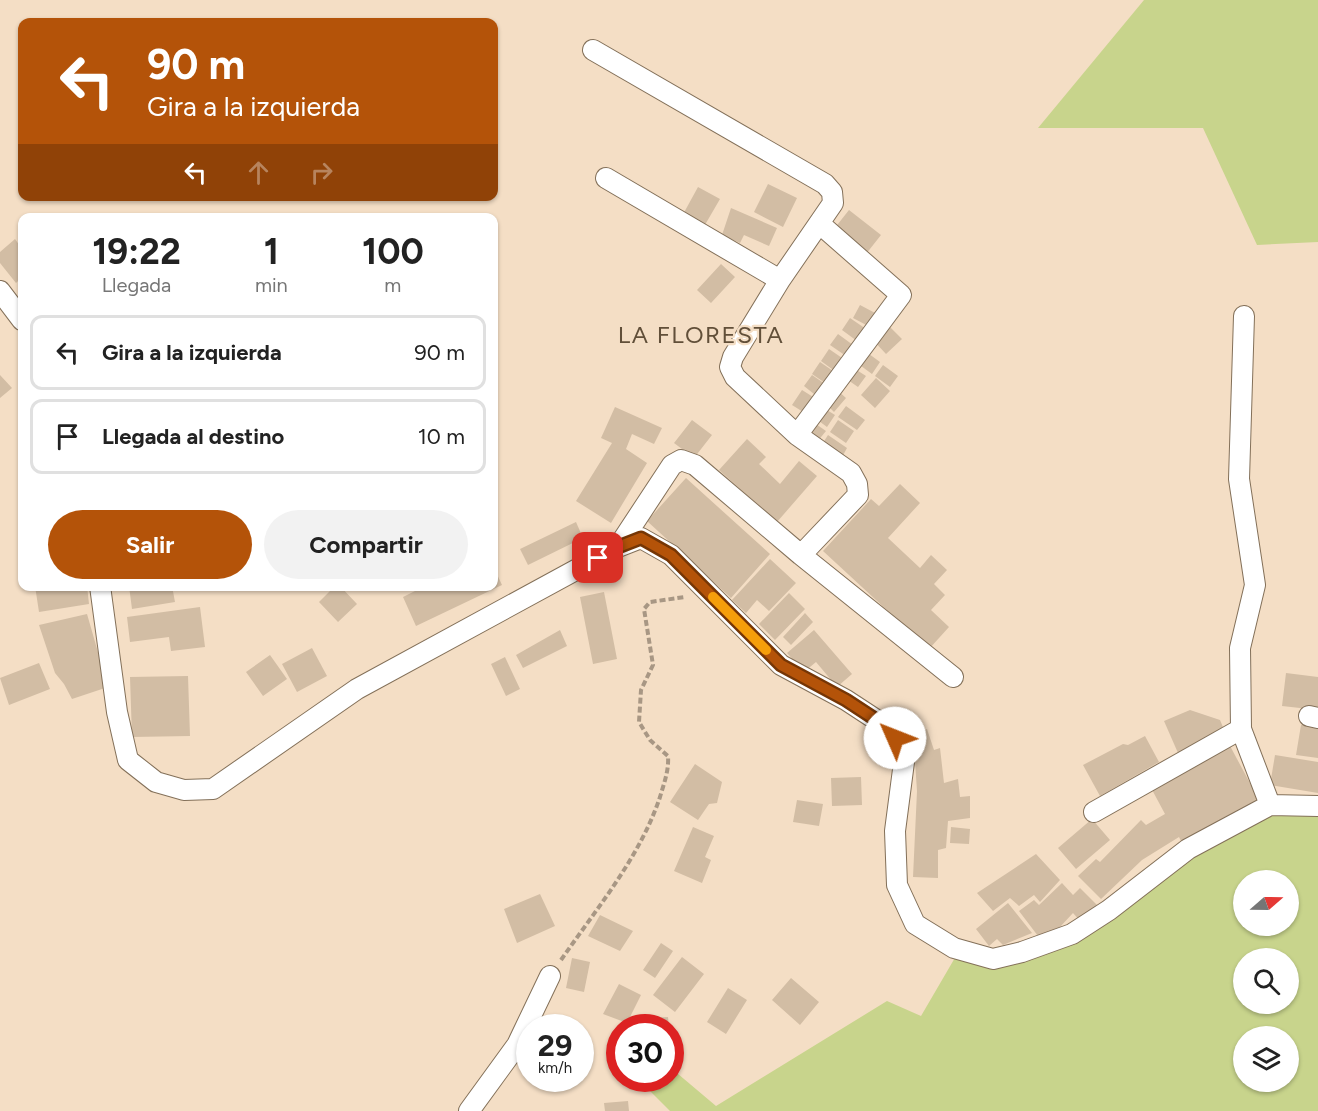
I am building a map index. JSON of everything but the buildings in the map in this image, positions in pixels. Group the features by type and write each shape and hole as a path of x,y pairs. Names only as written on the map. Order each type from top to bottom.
{"street":[{"path":"593,50 825,184 832,192 833,203 780,280 733,357 730,367 735,377 796,435 850,473 856,484 858,495 801,555"},
{"path":"606,178 780,280"},
{"path":"796,435 901,295 819,224"},
{"path":"0,291 18,315"},
{"path":"1244,316 1239,479 1255,585 1240,648 1241,729 1270,805"},
{"path":"618,547 672,465 681,460 695,465 801,555 953,677"},
{"path":"101,591 117,712 128,760 156,782 184,790 213,789 357,689 618,547 641,538 671,555 781,665 846,700 875,719 895,738 904,762 896,831 897,885 915,924 954,948 993,959 1022,952 1072,934 1109,910 1188,849 1270,805 1318,806"},
{"path":"1094,812 1241,729"},
{"path":"469,1111 517,1045 550,976"}],"path":[{"path":"550,976 639,847 651,822 668,770 668,756 650,740 639,722 641,690 653,665 644,609 650,602 689,596 705,589"}],"green space":[{"path":"1144,0 1318,0 1318,242 1257,245 1203,128 1038,128"},
{"path":"1273,813 1318,816 1318,1111 670,1111 651,1092 684,1092 684,1079 716,1106 887,1001 921,1016 956,956 1023,960 1193,856"}],"slow traffic":[{"path":"713,597 766,650"}],"district":[{"name":"LA FLORESTA","path":"701,334"}],"route":[{"path":"598,558 641,538 671,555 781,665 846,700 875,719 895,738"}]}
